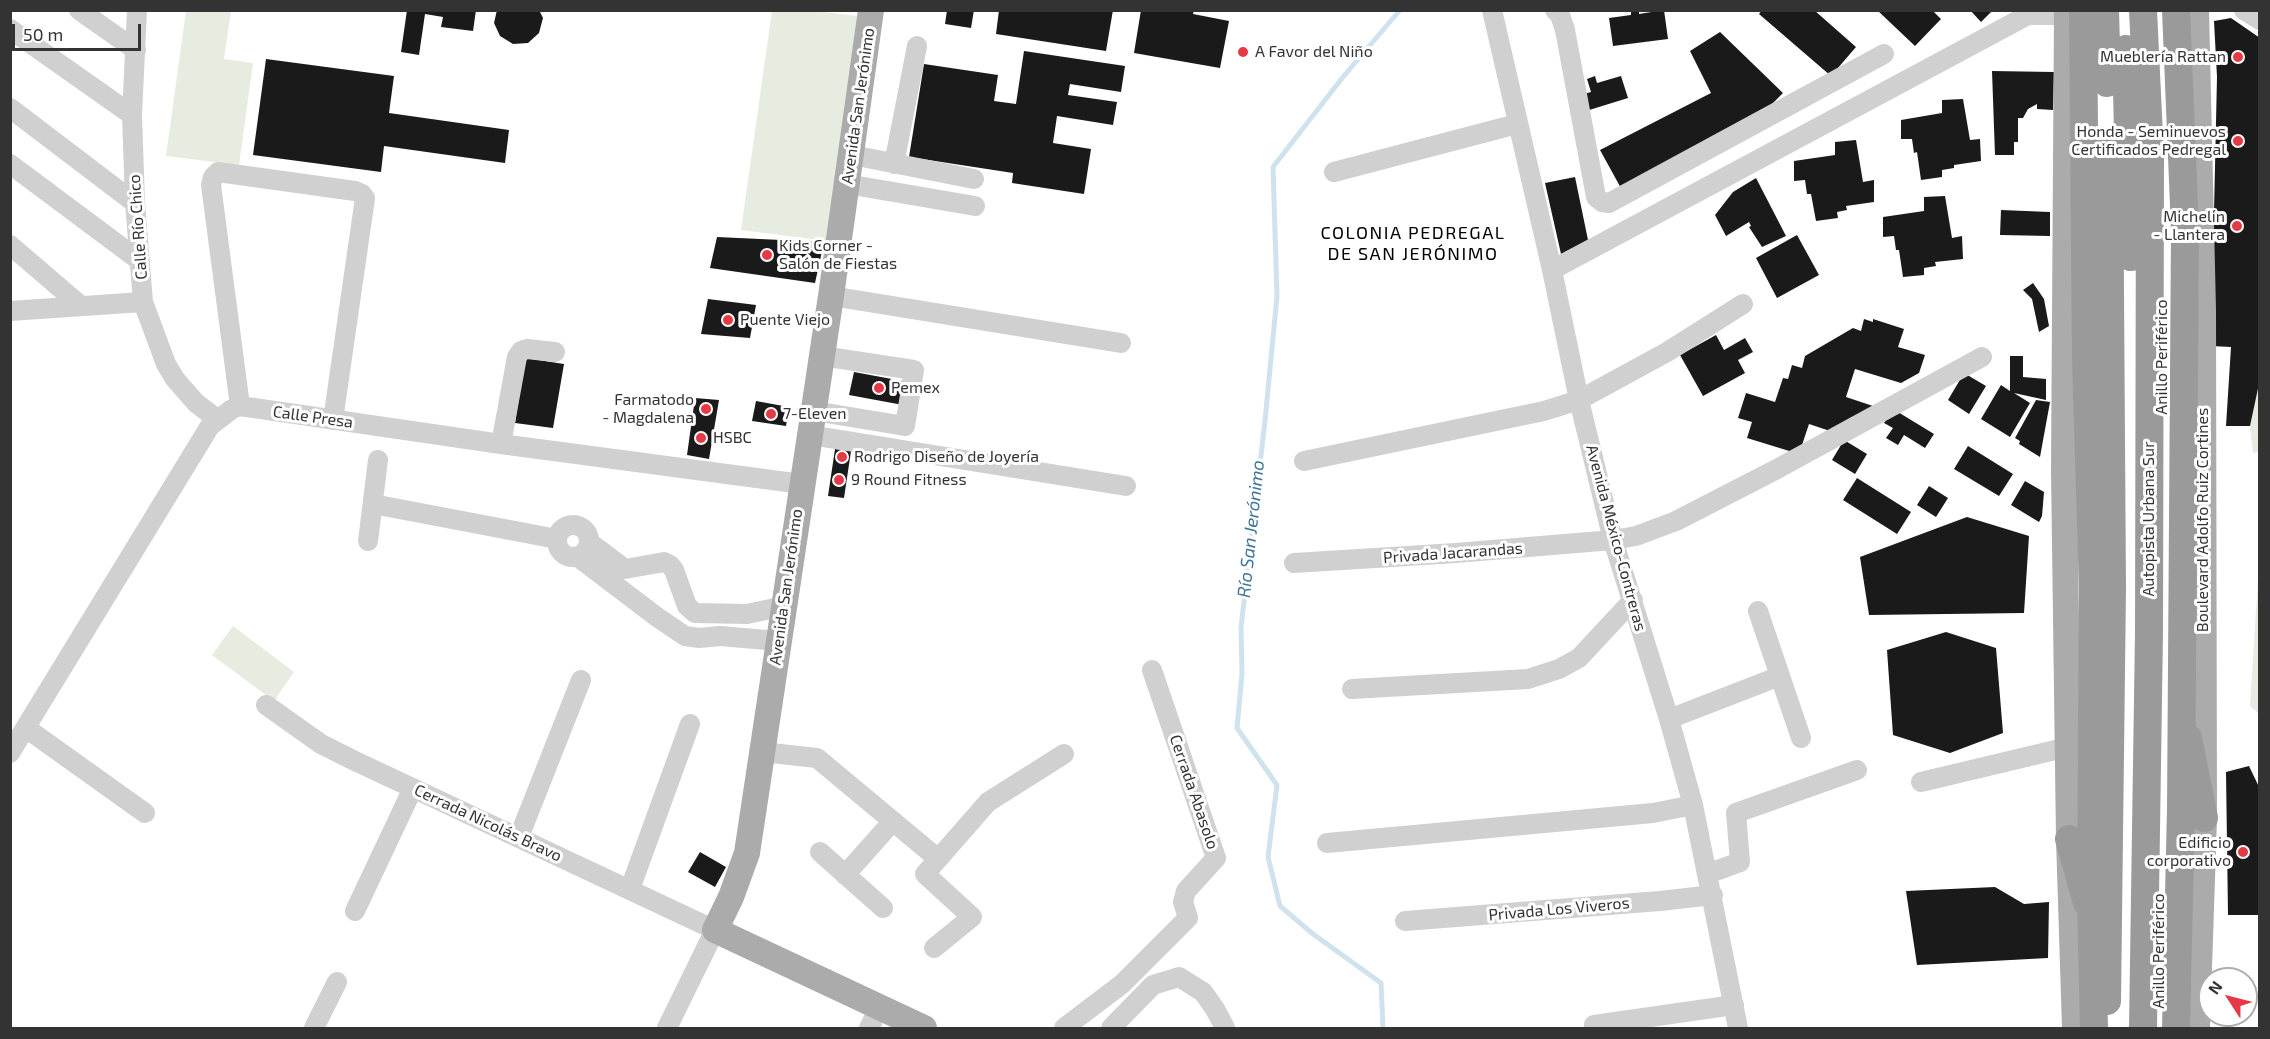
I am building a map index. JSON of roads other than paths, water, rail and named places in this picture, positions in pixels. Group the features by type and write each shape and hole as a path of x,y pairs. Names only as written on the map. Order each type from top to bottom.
{"highway":[{"path":"2105,10 2109,133 2112,588 2107,1029"},
{"name":"Autopista Urbana Sur","path":"2125,10 2135,415 2125,1029"},
{"name":"Autopista Urbana Sur","path":"2143,10 2150,157 2149,632 2143,1029"},
{"name":"Anillo Periférico","path":"2158,10 2163,95 2158,1029"},
{"path":"2176,10 2185,230 2181,808 2176,1029"},
{"path":"2072,12 2093,591 2091,896 2094,1029"},
{"path":"2160,595 2204,818"},
{"path":"2069,839 2107,978"}],"main road":[{"name":"Avenida San Jerónimo","path":"716,930 747,853 848,184 871,10"},
{"name":"Boulevard Adolfo Ruiz Cortines","path":"2196,10 2203,310 2204,818 2197,1029"},
{"path":"2072,12 2064,470 2069,839 2075,1029"},
{"path":"716,930 874,1018 924,1029"}],"street":[{"path":"79,10 136,50"},
{"name":"Calle Río Chico","path":"137,10 132,115 135,203 143,302 166,364 175,380 196,403 217,419"},
{"path":"1555,10 1560,15 1565,30 1596,196 1602,202 1609,203 1884,54"},
{"path":"2244,10 2259,20"},
{"name":"Avenida México-Contreras","path":"1498,12 1517,124 1552,270 1579,400 1613,540 1669,719 1693,805 1713,895 1738,1029"},
{"path":"1552,270 2028,15 2072,12"},
{"path":"10,29 132,115"},
{"path":"894,164 917,46"},
{"path":"10,108 135,203"},
{"path":"1334,172 1517,124"},
{"path":"852,155 974,179"},
{"path":"10,164 140,261"},
{"path":"10,753 194,452 217,419 240,406 211,185 213,177 218,172 355,191 365,198 333,420"},
{"path":"848,184 975,206"},
{"path":"10,245 80,305"},
{"path":"831,296 1121,343"},
{"path":"10,311 143,302"},
{"path":"1304,461 1544,411 1579,400 1668,352 1743,304"},
{"path":"501,444 517,357 521,351 527,349 555,352"},
{"path":"812,423 905,426 909,404 914,370 822,356"},
{"name":"Privada Jacarandas","path":"1294,563 1445,554 1613,540 1636,536 1676,521 1777,469 1982,357"},
{"name":"Calle Presa","path":"240,406 802,484"},
{"path":"812,423 1126,486"},
{"path":"368,541 378,460"},
{"path":"373,504 557,539"},
{"path":"574,525 585,531 583,549 573,558 562,554 557,539 563,529 574,525"},
{"path":"583,549 625,569 664,562 670,565 687,606 695,612 747,614 784,606"},
{"path":"583,549 631,599 684,636 699,638 720,636 778,641"},
{"path":"1352,689 1528,678 1559,669 1580,658 1633,600"},
{"path":"1758,611 1801,738"},
{"name":"Cerrada Abasolo","path":"1064,1029 1122,984 1188,918 1183,902 1186,891 1216,858 1152,670"},
{"path":"1669,719 1780,676"},
{"path":"519,837 581,680"},
{"name":"Cerrada Nicolás Bravo","path":"266,705 321,744 716,930"},
{"path":"630,889 690,724"},
{"path":"26,728 145,813"},
{"path":"1921,782 2068,747"},
{"path":"762,752 817,758 937,858"},
{"path":"934,948 972,917 925,874 988,802 1064,754"},
{"path":"1707,874 1740,862 1736,813 1857,770"},
{"path":"355,911 413,788"},
{"path":"1327,843 1653,813 1693,805"},
{"path":"845,875 893,821"},
{"path":"820,852 883,908"},
{"name":"Privada Los Viveros","path":"1405,921 1713,895"},
{"path":"667,1029 716,930"},
{"path":"1111,1029 1154,985 1179,977 1203,992 1225,1029"},
{"path":"314,1029 337,982"},
{"path":"1594,1025 1734,1005"}],"waterway":[{"name":"Río San Jerónimo","path":"1383,1028 1381,983 1313,934 1280,906 1268,857 1277,785 1237,728 1242,674 1241,627 1277,296 1273,167 1343,77 1400,10"}],"place":[{"name":"A Favor del Niño","path":"1243,52"},
{"name":"Mueblería Rattan","path":"2238,57"},
{"name":"Honda - Seminuevos Certificados Pedregal","path":"2238,141"},
{"name":"Michelin - Llantera","path":"2237,226"},
{"name":"Kids Corner - Salón de Fiestas","path":"767,255"},
{"name":"Puente Viejo","path":"728,320"},
{"name":"Pemex","path":"879,388"},
{"name":"Farmatodo - Magdalena","path":"706,409"},
{"name":"7-Eleven","path":"771,414"},
{"name":"HSBC","path":"701,438"},
{"name":"Rodrigo Diseño de Joyería","path":"842,457"},
{"name":"9 Round Fitness","path":"839,480"},
{"name":"Edificio corporativo","path":"2243,852"}],"district":[{"name":"COLONIA PEDREGAL DE SAN JERÓNIMO","path":"1413,243"}]}
